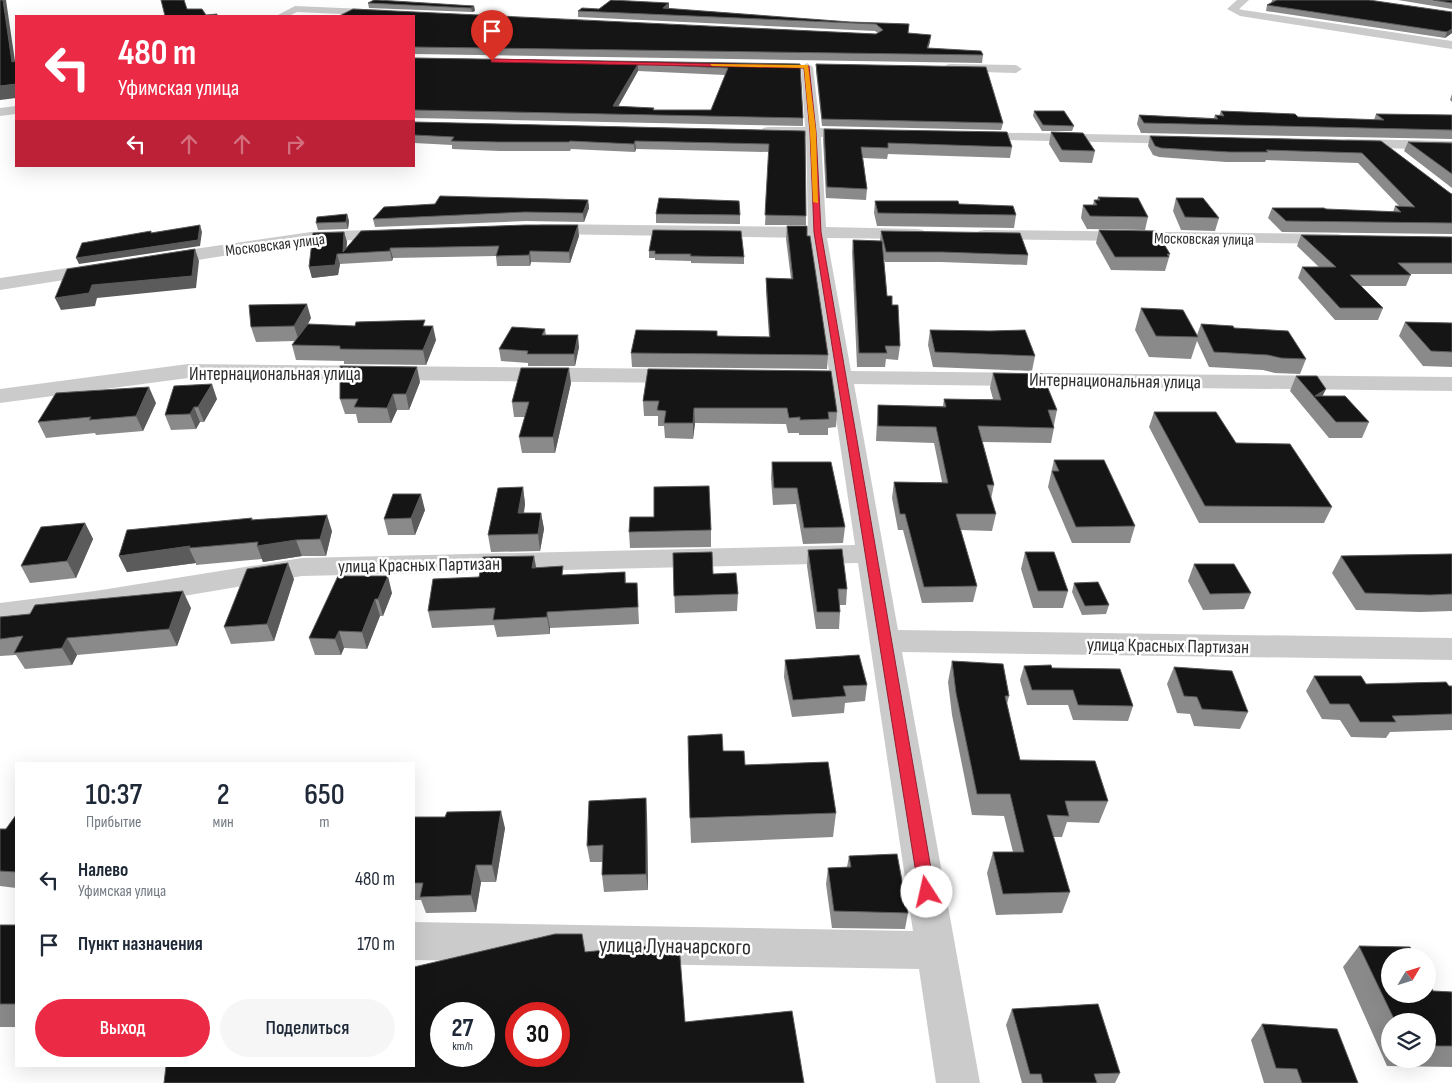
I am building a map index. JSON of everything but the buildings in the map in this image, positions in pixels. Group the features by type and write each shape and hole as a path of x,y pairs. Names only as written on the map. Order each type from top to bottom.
{"street":[{"path":"1244,0 1232,9 1240,13 1452,45"},
{"path":"284,15 295,9 393,14"},
{"path":"807,66 813,132 817,232 958,1083"},
{"path":"936,68 1016,69"},
{"path":"0,112 15,110"},
{"path":"753,131 873,134"},
{"path":"952,135 1202,140"},
{"path":"1331,143 1452,146"},
{"path":"1381,144 1405,162"},
{"path":"526,228 936,234"},
{"name":"Московская улица","path":"146,262 311,237 409,233"},
{"name":"Московская улица","path":"966,234 1353,240"},
{"path":"0,284 117,267"},
{"name":"Интернациональная улица","path":"0,396 188,371 703,376"},
{"name":"Интернациональная улица","path":"772,377 1452,384"},
{"name":"улица Красных Партизан","path":"0,613 95,601 302,567 871,554"},
{"name":"улица Красных Партизан","path":"885,641 1452,649"},
{"name":"улица Луначарского","path":"415,941 936,950"}],"slow traffic":[{"path":"712,65 807,66 813,132 816,202"}],"route":[{"path":"492,61 807,66 813,132 817,232 927,892"}]}
